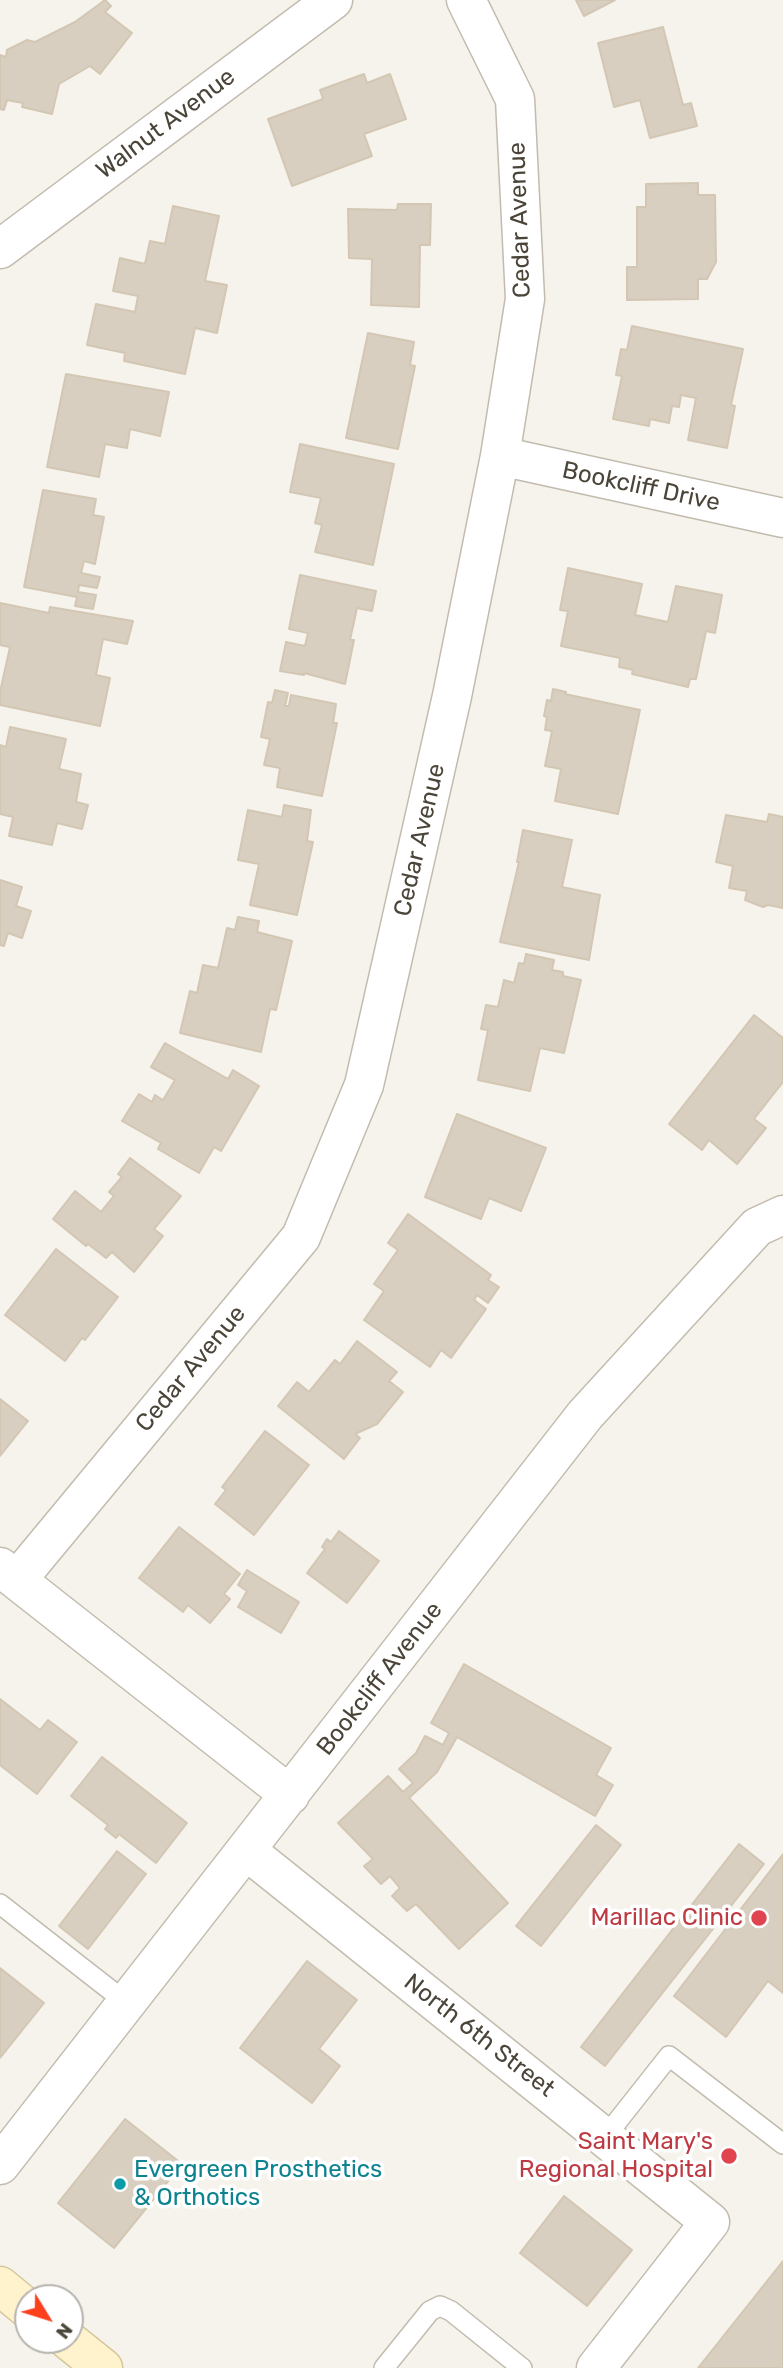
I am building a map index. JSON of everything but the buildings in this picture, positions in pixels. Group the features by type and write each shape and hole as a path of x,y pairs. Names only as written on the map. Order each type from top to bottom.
{"main road":[{"path":"0,2287 14,2298"},
{"path":"84,2353 103,2368"}],"street":[{"name":"Walnut Avenue","path":"0,249 333,0"},
{"name":"Cedar Avenue","path":"8,1574 301,1237 364,1085 452,696 500,456 526,299 515,99 466,0"},
{"name":"Bookcliff Drive","path":"500,456 783,518"},
{"name":"Bookcliff Avenue","path":"0,2165 585,1415 757,1227 783,1215"},
{"path":"8,1574 290,1795"},
{"name":"North 6th Street","path":"247,1851 710,2221 596,2368"}],"lane":[{"path":"0,1904 127,2003"},
{"path":"605,2137 669,2056 783,2144"},
{"path":"388,2367 430,2311 440,2306 451,2311 522,2368"}],"place":[{"name":"Marillac Clinic","path":"759,1918"},
{"name":"Saint Mary's Regional Hospital","path":"729,2156"},
{"name":"Evergreen Prosthetics & Orthotics","path":"120,2184"}]}
